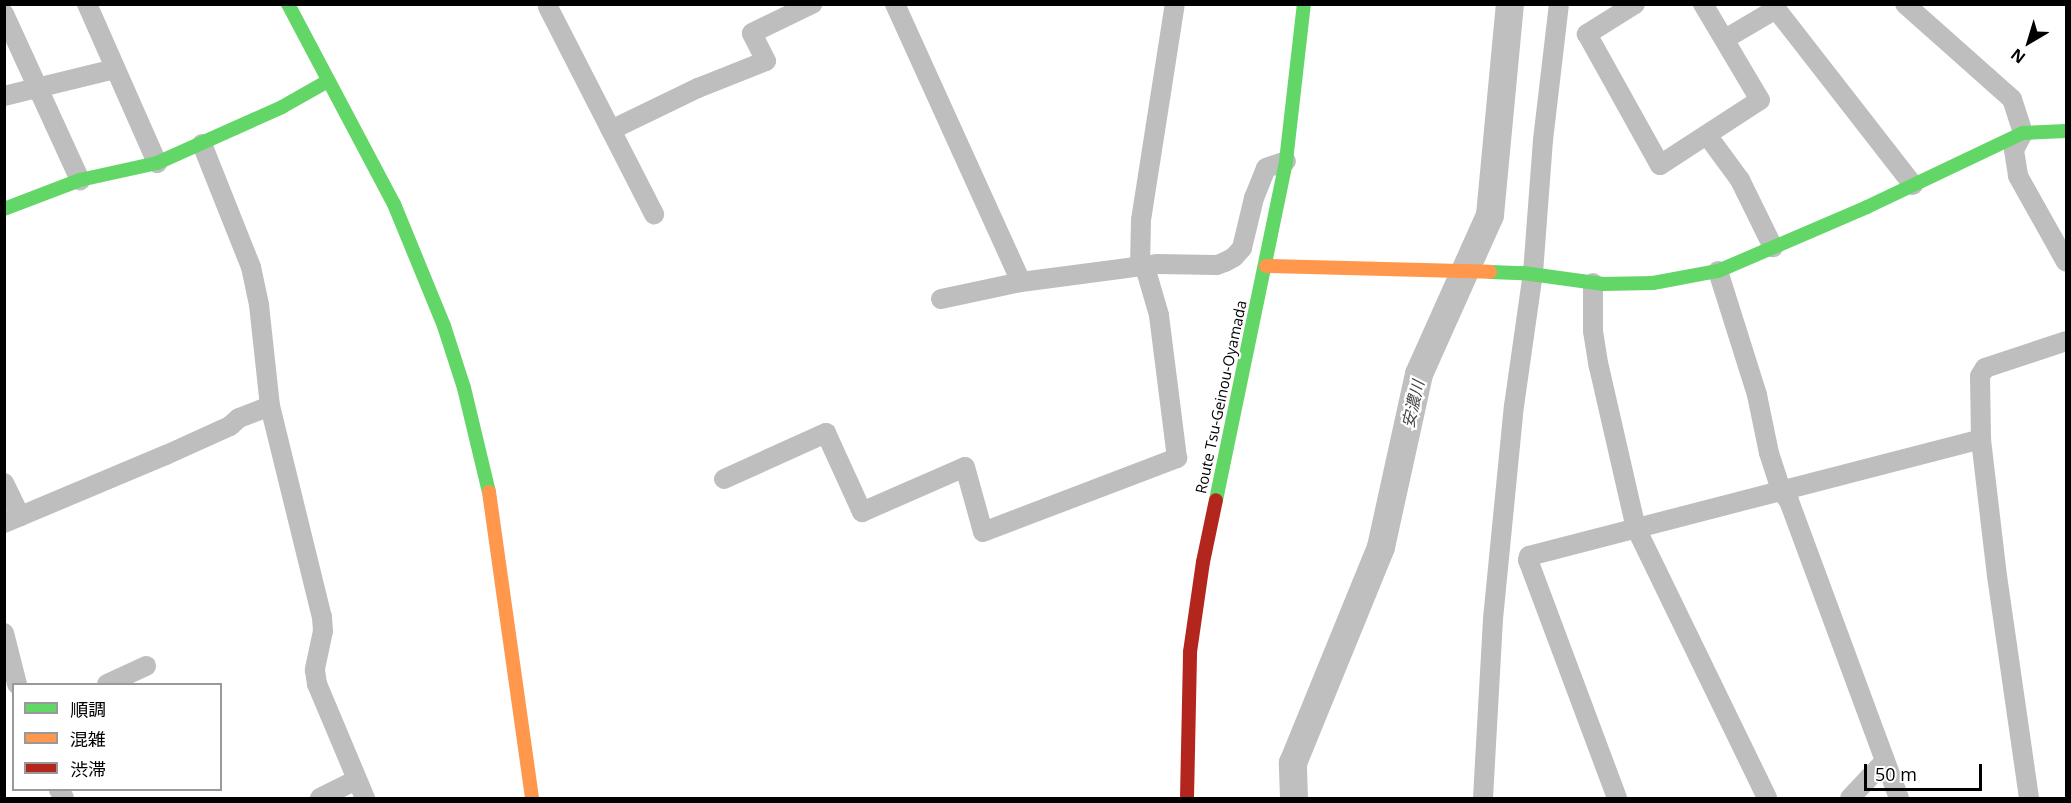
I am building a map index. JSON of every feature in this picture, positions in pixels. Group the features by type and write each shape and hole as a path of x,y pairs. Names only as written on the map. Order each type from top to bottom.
{"street":[{"path":"87,4 157,163"},
{"path":"288,4 394,204 419,260 464,388 486,471 532,798"},
{"path":"610,130 698,88 766,61 752,33 812,4"},
{"path":"896,4 1021,282"},
{"path":"724,479 826,433 862,512 965,467 983,532 1178,458 1159,315 1142,267 1141,220 1175,4"},
{"name":"Route Tsu-Geinou-Oyamada","path":"1187,798 1190,663 1194,622 1208,540 1272,265 1304,4"},
{"path":"1483,798 1493,620 1528,273 1559,4"},
{"path":"1635,4 1587,34 1660,165 1760,100 1703,4"},
{"path":"1905,4 2005,90 2012,99 2023,133 2014,150 2018,176 2067,262"},
{"path":"548,7 654,214"},
{"path":"1725,39 1776,9 1913,185"},
{"path":"4,14 80,180"},
{"path":"4,96 115,69"},
{"path":"4,209 80,180 157,163 282,108 328,81"},
{"path":"1272,265 1528,273 1593,283 1653,283 1718,271 1913,185 2023,133 2067,131"},
{"path":"1707,135 1740,180 1773,247"},
{"path":"202,144 251,267 260,305 270,406 322,617 323,631 315,670 317,684 364,798"},
{"path":"941,298 1021,282 1157,264 1217,265 1232,260 1242,248 1254,198 1266,168 1286,161"},
{"path":"1718,271 1754,385 1769,453 1781,490 1789,501 1899,798"},
{"path":"1593,283 1593,331 1599,368 1636,528 1767,798"},
{"path":"2029,798 1997,576 1981,439 1980,376 1985,368 2067,341"},
{"path":"4,483 12,519 166,455 230,426 239,418 270,406"},
{"path":"1617,798 1528,560 1529,556 1981,439"},
{"path":"4,633 17,683"},
{"path":"109,683 146,666"},
{"path":"1850,798 1885,761"},
{"path":"320,798 356,780"}],"waterway":[{"name":"安濃川","path":"1294,798 1293,763 1381,547 1419,374 1490,215 1510,4"}],"traffic: fast":[{"path":"288,4 394,204 444,326 464,388 489,492"},
{"path":"1216,500 1286,161 1304,4"},
{"path":"4,209 80,180 157,163 282,107 328,81"},
{"path":"1490,272 1523,273 1603,284 1653,283 1718,271 1867,207 2023,133 2066,131"}],"traffic: slow":[{"path":"1266,266 1490,272"},
{"path":"489,492 532,798"}],"traffic: jam":[{"path":"1187,798 1190,652 1203,562 1216,500"}]}
